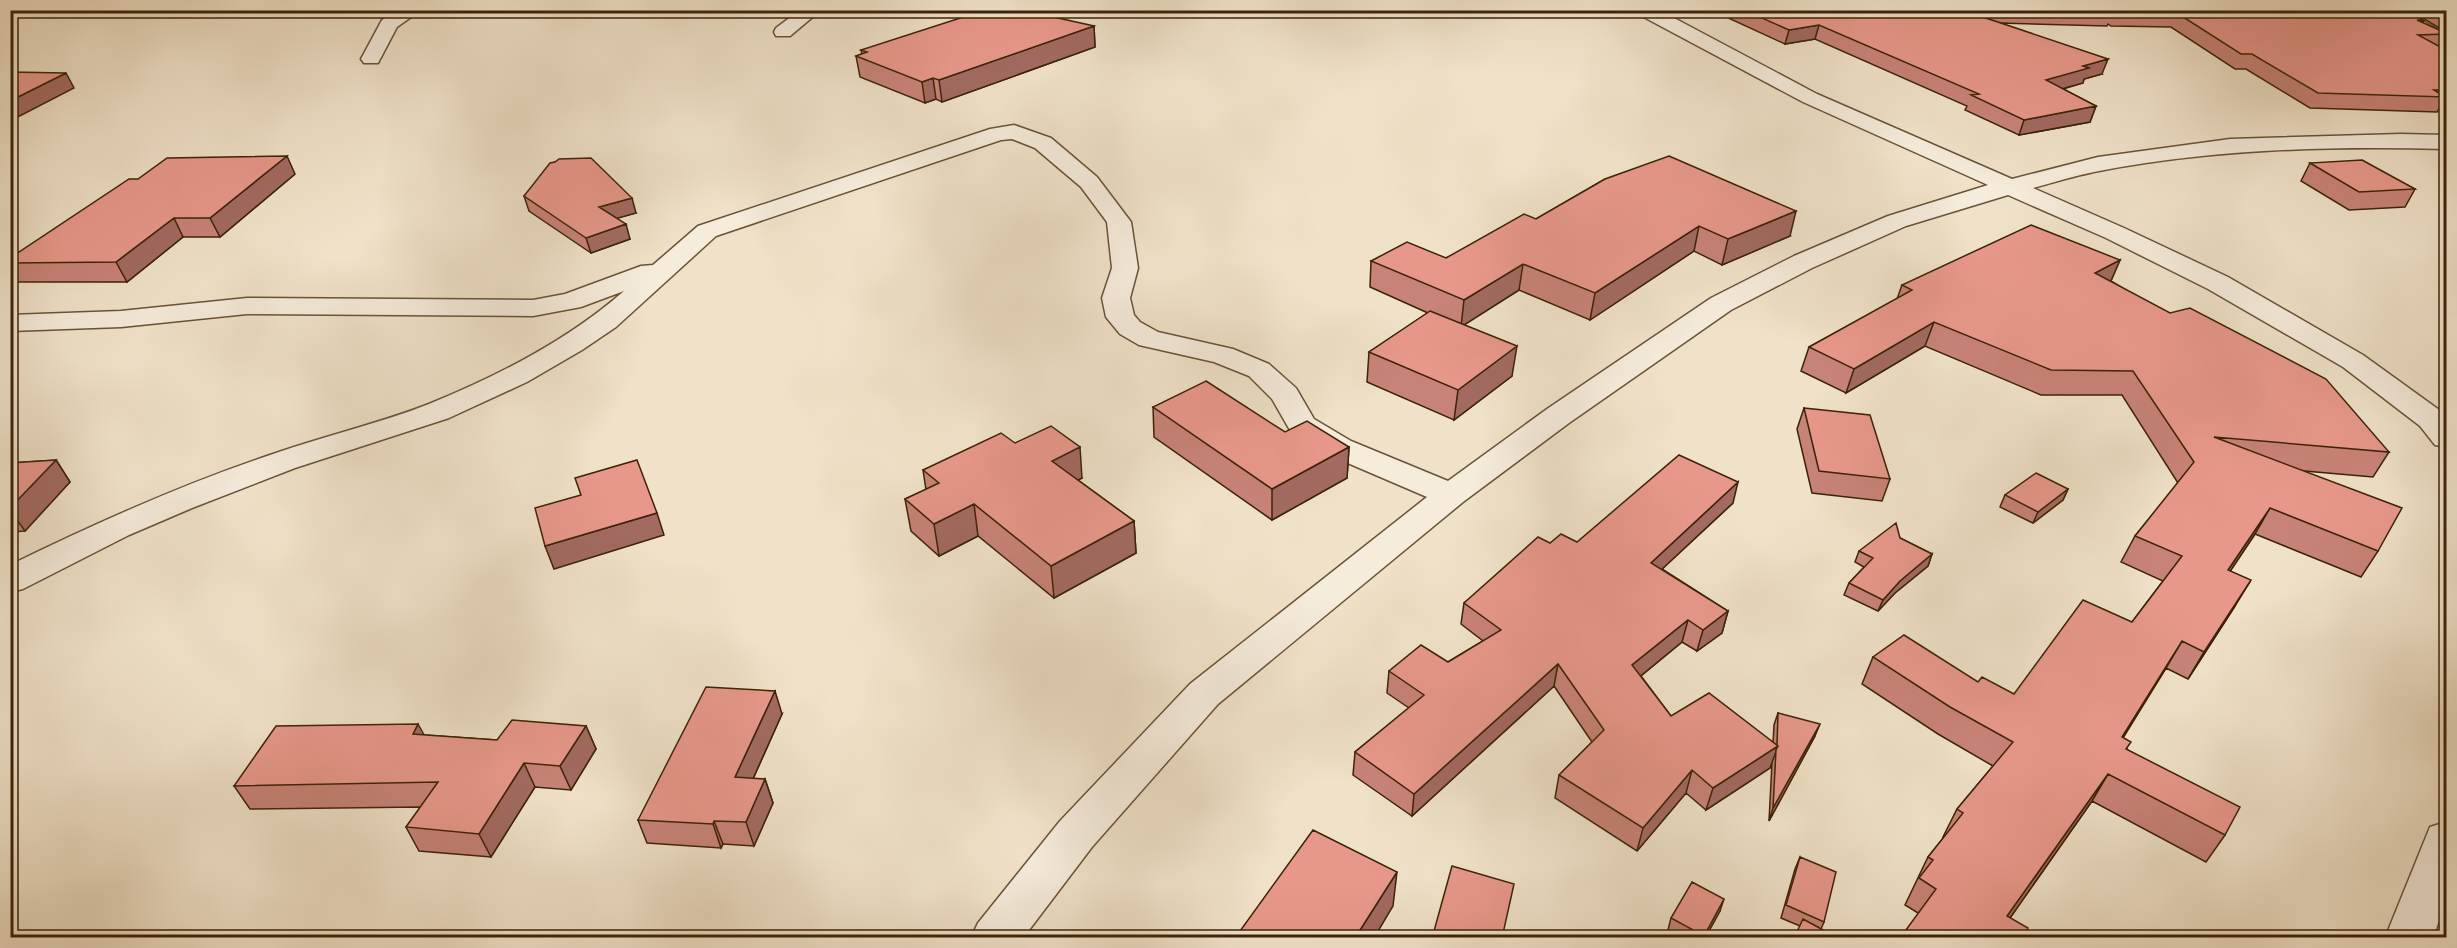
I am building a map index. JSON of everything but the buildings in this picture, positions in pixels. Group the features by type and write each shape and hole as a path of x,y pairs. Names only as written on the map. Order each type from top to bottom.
{"street":[{"path":"371,59 389,24 412,10"},
{"path":"783,32 812,10"},
{"path":"1644,10 1810,98 2115,233 2229,289 2354,361 2431,419 2446,438"},
{"path":"2388,10 2446,41"},
{"path":"10,580 117,526 283,461 438,411 516,376 572,344 606,321 707,231 998,134 1014,132 1043,143 1089,182 1119,222 1125,268 1116,298 1120,317 1130,328 1149,339 1222,355 1259,370 1285,394 1302,424 1340,448 1451,495"},
{"path":"995,938 1076,834 1204,694 1451,495 1558,416 1721,304 1803,262 1897,221 2008,186 2098,164 2230,146 2401,141 2446,142"},
{"path":"10,323 121,319 247,306 533,308 571,301 668,266"},
{"path":"533,308 572,344"},
{"path":"2409,938 2446,840"}]}
